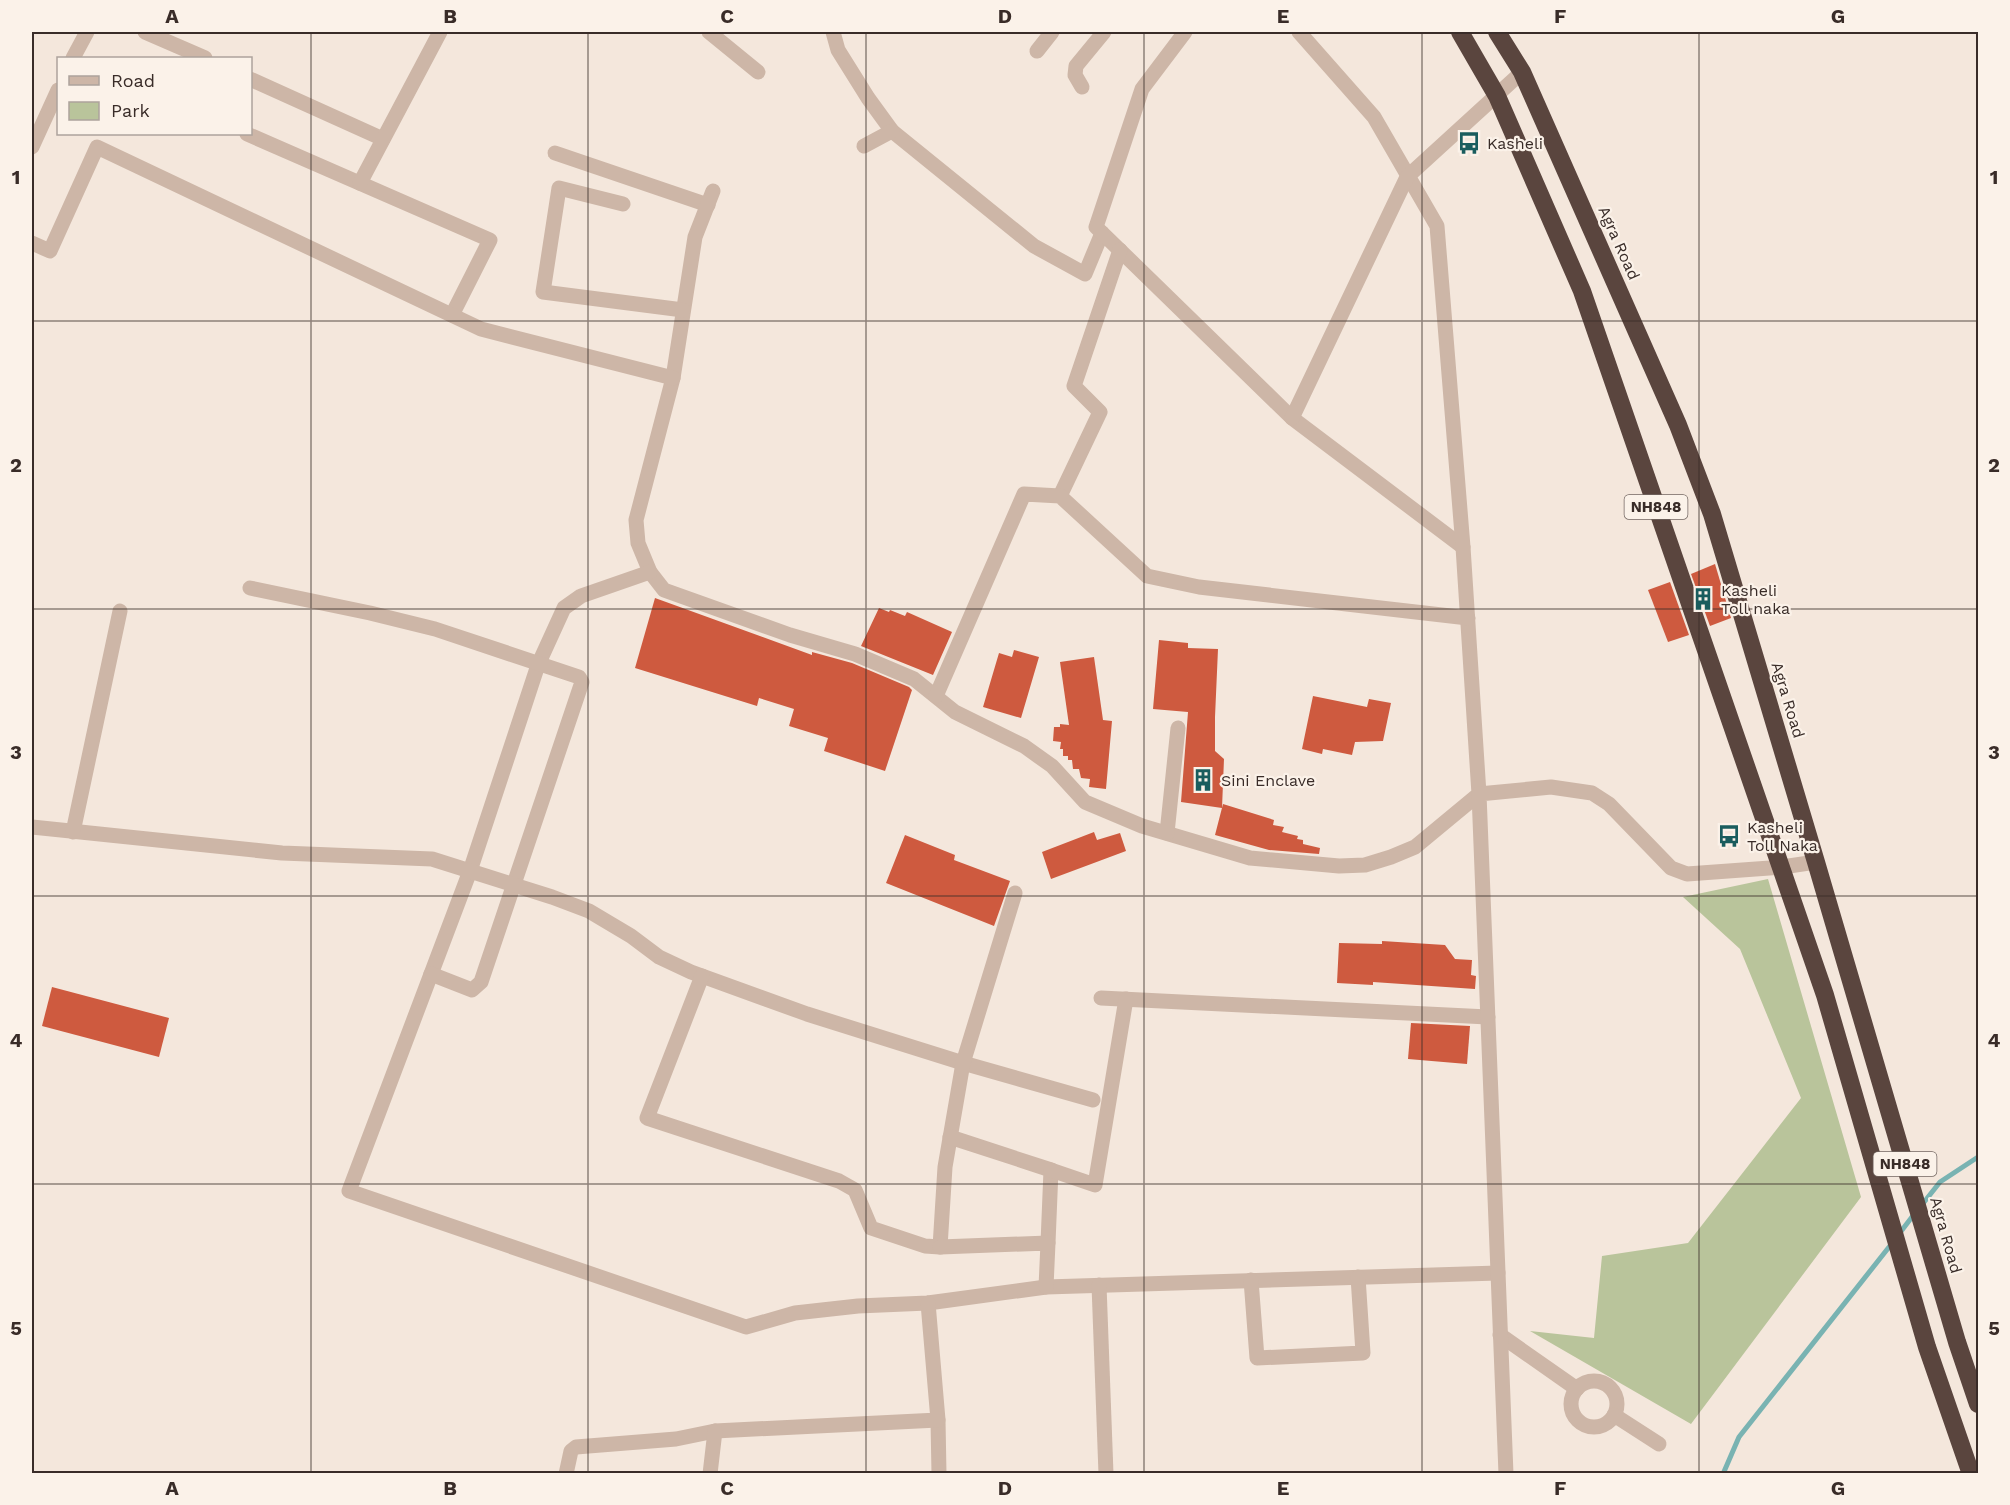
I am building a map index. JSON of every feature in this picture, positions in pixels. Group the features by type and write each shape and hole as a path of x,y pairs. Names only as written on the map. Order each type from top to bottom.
{"highway":[{"name":"NH848","path":"1460,32 1497,96 1582,291 1825,995 1927,1347 1971,1473"},
{"name":"Agra Road","path":"1497,32 1522,72 1678,425 1712,514 1957,1342 1978,1404"}],"street":[{"path":"74,57 87,32"},
{"path":"145,32 203,57"},
{"path":"360,183 440,32"},
{"path":"709,32 758,72"},
{"path":"833,32 838,50 892,131 1034,246 1085,274 1102,233"},
{"path":"1037,51 1052,32"},
{"path":"1082,87 1075,75 1076,66 1104,32"},
{"path":"1185,32 1142,88 1096,227 1293,418 1463,547"},
{"path":"1299,32 1374,117 1437,226 1463,547 1479,794 1506,1473"},
{"path":"1293,418 1407,177 1522,72"},
{"path":"252,80 383,139"},
{"path":"32,147 57,92"},
{"path":"864,146 892,131"},
{"path":"249,135 490,240 452,315"},
{"path":"32,243 50,251 97,147 481,328 673,378"},
{"path":"555,153 711,198 695,237 673,378 636,520 638,543 650,572 664,590 790,635 855,654 914,679 955,712 1024,746 1052,766 1085,802 1142,826 1250,858 1339,866 1365,865 1415,847 1479,794 1551,787 1592,794 1609,804 1671,868 1687,874 1782,867 1816,862"},
{"path":"622,204 559,188 543,292 682,310"},
{"path":"1060,496 1100,412 1074,386 1120,250"},
{"path":"936,696 1024,494 1060,496 1147,576 1199,587 1468,618"},
{"path":"650,572 581,596 564,608 538,664 470,871 349,1191 746,1327 795,1313 858,1306 928,1303 1046,1287 1498,1273"},
{"path":"250,588 435,629 579,677 582,682 481,982 472,990 431,974"},
{"path":"73,832 120,611"},
{"path":"1167,833 1178,728"},
{"path":"32,827 282,853 432,859 589,911 631,936 659,957 702,976 807,1014 963,1063 1093,1100"},
{"path":"940,1247 944,1177 963,1063 1015,893"},
{"path":"702,976 647,1118 839,1181 855,1190 871,1228 925,1246 1048,1243"},
{"path":"1101,998 1488,1017"},
{"path":"950,1137 1095,1185 1126,999"},
{"path":"1046,1287 1051,1170"},
{"path":"1251,1280 1257,1358 1363,1353 1358,1277"},
{"path":"1099,1285 1106,1473"},
{"path":"928,1303 938,1420 939,1473"},
{"path":"1500,1335 1577,1389"},
{"path":"1597,1381 1604,1384 1614,1394 1617,1401 1614,1415 1603,1425 1588,1426 1581,1423 1576,1418 1571,1403 1577,1389 1590,1382 1597,1381"},
{"path":"1614,1415 1659,1444"},
{"path":"566,1473 570,1451 576,1447 676,1439 715,1431 938,1420"},
{"path":"710,1473 715,1431"}],"green space":[{"path":"1768,879 1861,1197 1691,1424 1530,1331 1594,1338 1602,1256 1688,1243 1801,1098 1740,949 1683,897"}],"building":[{"path":"1715,564 1731,618 1710,626 1691,574"},
{"path":"1670,582 1689,635 1668,642 1648,590"},
{"path":"655,598 812,655 812,652 852,663 909,687 912,690 885,771 824,751 828,738 789,726 794,709 759,698 757,706 635,668"},
{"path":"879,608 905,616 907,612 952,632 933,675 861,646"},
{"path":"1159,640 1188,643 1188,648 1218,649 1215,751 1224,759 1222,808 1181,802 1188,712 1153,709"},
{"path":"1014,650 1039,657 1021,718 983,707 999,653 1012,657"},
{"path":"1094,657 1103,720 1112,721 1106,789 1089,787 1090,779 1081,778 1079,769 1073,769 1072,760 1068,760 1068,756 1063,756 1063,749 1060,749 1061,742 1053,741 1054,727 1060,727 1060,724 1069,725 1060,662"},
{"path":"1313,696 1367,707 1369,699 1391,703 1383,741 1355,742 1352,755 1323,749 1322,754 1302,749"},
{"path":"1223,804 1274,820 1273,825 1284,827 1282,832 1298,836 1297,839 1303,840 1303,844 1320,848 1319,854 1269,850 1215,835"},
{"path":"1094,832 1097,840 1120,833 1126,851 1051,879 1042,852"},
{"path":"905,835 955,855 954,860 1010,881 994,926 886,883"},
{"path":"1382,941 1445,945 1455,959 1472,960 1471,975 1476,976 1475,989 1373,982 1373,985 1337,983 1339,943 1382,944"},
{"path":"52,987 169,1018 159,1057 42,1026"},
{"path":"1411,1023 1470,1026 1467,1064 1408,1059"}],"waterway":[{"path":"1921,1206 1940,1182 1978,1157"},
{"path":"1899,1234 1915,1213"},
{"path":"1723,1474 1739,1437 1893,1242"}],"place":[{"name":"Kasheli","path":"1469,143"},
{"name":"Kasheli Toll naka","path":"1703,599"},
{"name":"Sini Enclave","path":"1203,780"},
{"name":"Kasheli Toll Naka","path":"1729,836"}]}
